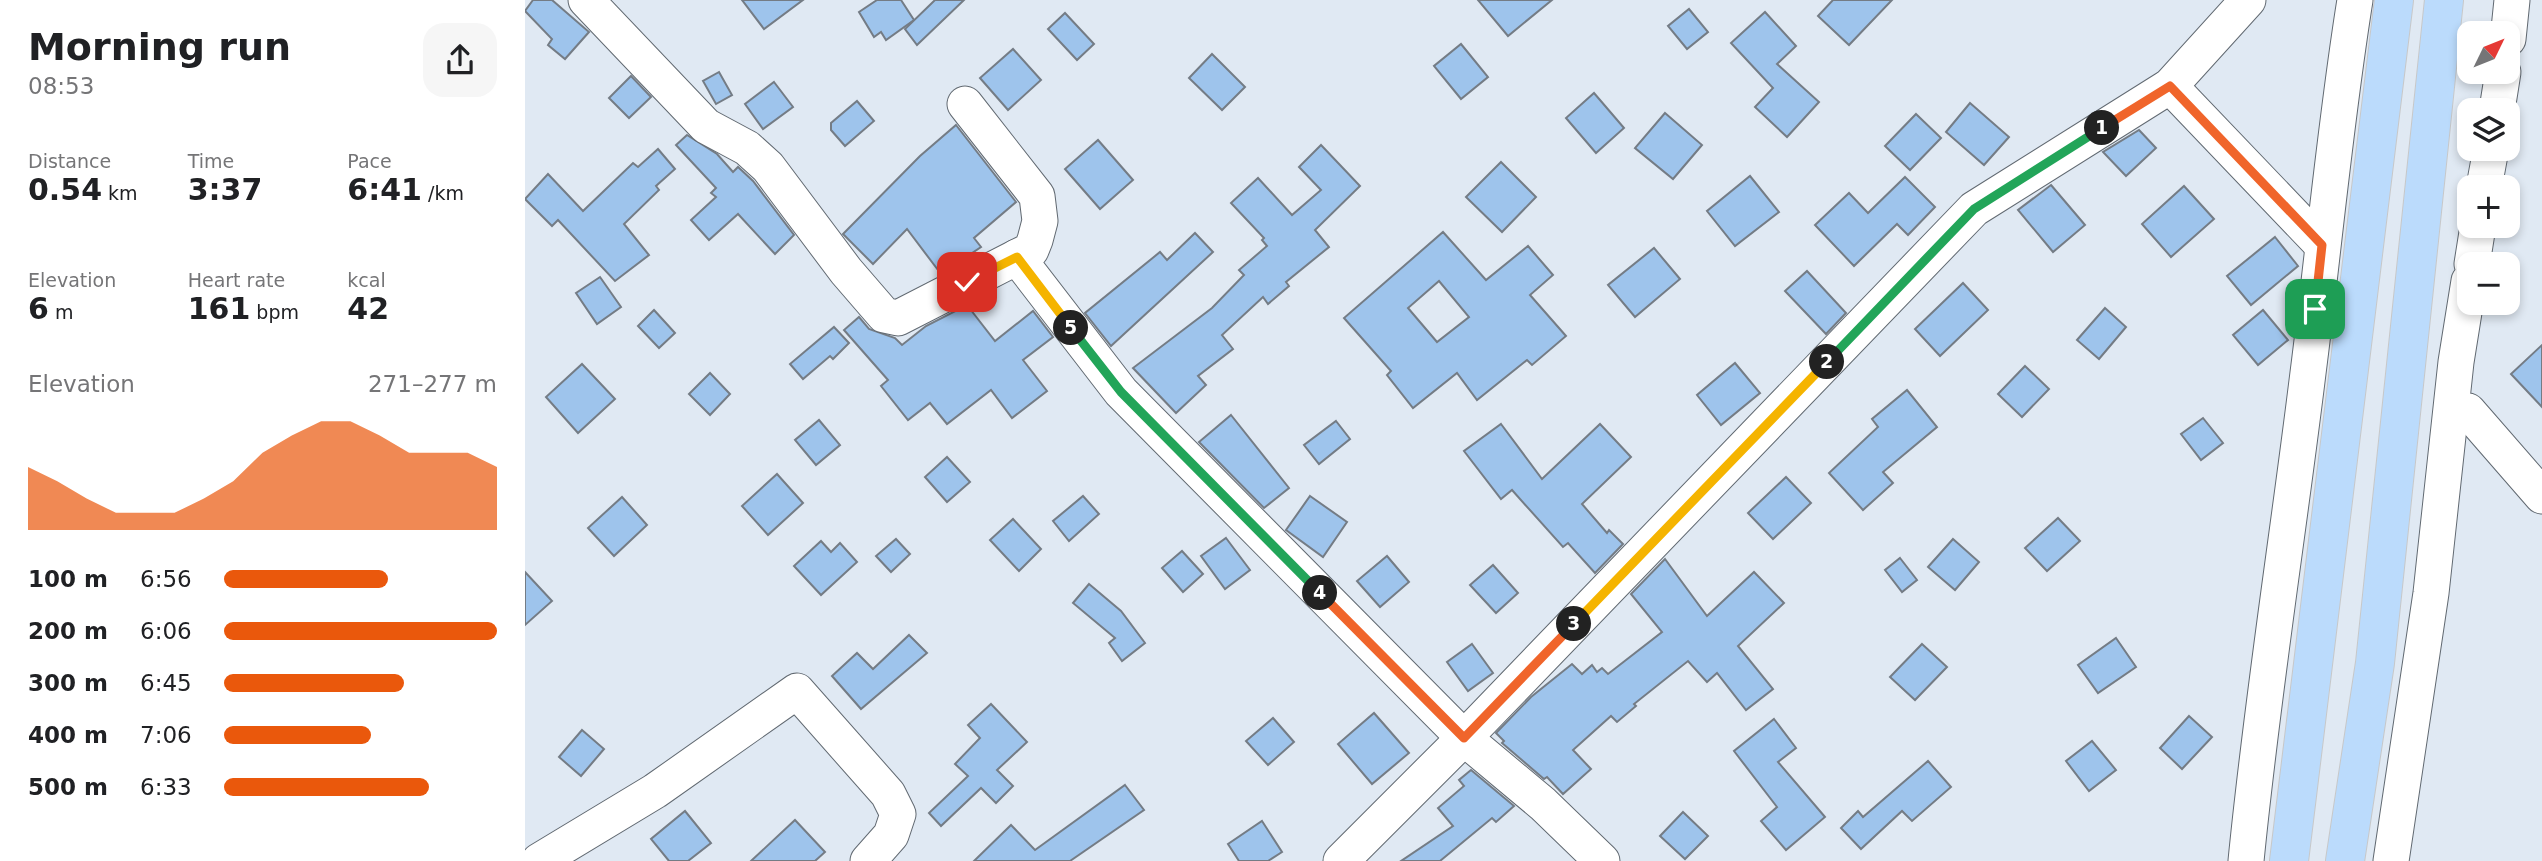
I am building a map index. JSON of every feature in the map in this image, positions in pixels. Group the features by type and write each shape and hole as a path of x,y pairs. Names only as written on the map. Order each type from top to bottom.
{"highway":[{"path":"2289,861 2395,0"},
{"path":"2345,861 2375,663 2444,0"}],"street":[{"path":"586,0 706,127 747,148 768,167 846,271 884,314 898,318 1031,250 1035,240 1040,221 1037,195 965,104"},
{"path":"1341,861 1464,738 1974,209 2170,86 2248,0"},
{"path":"2246,861 2259,726 2308,372 2336,120 2355,0"},
{"path":"2510,21 2512,0"},
{"path":"2170,86 2322,245"},
{"path":"1017,257 1121,392 1464,738 1543,803 1602,861"},
{"path":"2391,861 2431,593 2464,315"},
{"path":"2468,411 2542,496"},
{"path":"539,861 655,791 797,691 888,794 898,814 891,835 868,861"}],"building":[{"path":"533,0 552,0 589,32 565,59 548,45 552,39 525,11"},
{"path":"742,0 803,0 764,29"},
{"path":"877,0 901,0 914,20 886,40 881,32 874,37 859,12"},
{"path":"935,0 964,0 917,45 905,29"},
{"path":"1478,0 1552,0 1508,36"},
{"path":"1833,0 1892,0 1849,45 1818,16"},
{"path":"1689,9 1708,32 1687,49 1668,26"},
{"path":"1765,12 1796,46 1777,64 1819,102 1787,137 1755,107 1773,88 1731,43"},
{"path":"1065,13 1094,44 1077,60 1048,29"},
{"path":"1461,44 1488,77 1461,99 1434,66"},
{"path":"1013,49 1041,80 1008,110 980,78"},
{"path":"1212,54 1245,87 1222,110 1189,78"},
{"path":"719,72 732,95 716,104 703,81"},
{"path":"631,76 651,97 629,118 609,98"},
{"path":"774,82 793,107 763,129 745,104"},
{"path":"1594,93 1624,128 1596,153 1566,118"},
{"path":"857,101 874,121 845,146 831,130 831,123"},
{"path":"1970,103 2009,137 1984,165 1946,132"},
{"path":"1665,113 1702,145 1673,179 1635,148"},
{"path":"1916,114 1941,138 1910,170 1885,146"},
{"path":"956,125 1016,202 974,238 981,247 941,274 907,229 873,264 843,234 920,156"},
{"path":"2139,130 2156,148 2126,176 2103,152"},
{"path":"687,135 717,154 733,172 738,167 753,181 794,235 775,254 738,214 709,240 691,220 716,197 711,193 716,188 676,145"},
{"path":"1098,140 1133,180 1100,209 1065,169"},
{"path":"1321,145 1360,186 1315,230 1329,247 1286,282 1289,286 1268,304 1263,297 1222,335 1233,349 1198,376 1206,385 1176,413 1133,368 1212,308 1244,275 1239,270 1267,246 1262,240 1264,238 1231,203 1258,178 1292,215 1321,190 1299,167"},
{"path":"658,149 675,169 656,186 659,190 624,224 649,255 615,281 558,220 552,226 525,199 548,174 583,211 633,163 638,167"},
{"path":"1501,162 1536,197 1502,232 1466,197"},
{"path":"1750,176 1779,212 1735,246 1707,211"},
{"path":"1905,177 1935,207 1908,235 1897,224 1854,266 1815,225 1849,193 1868,213"},
{"path":"2051,185 2085,225 2053,252 2018,210"},
{"path":"2184,186 2214,219 2171,257 2142,224"},
{"path":"1443,232 1486,280 1528,246 1553,275 1530,295 1566,336 1532,365 1527,360 1477,400 1457,373 1413,408 1387,375 1391,371 1344,318","holes":["1439,281 1469,317 1437,342 1408,308"]},
{"path":"1195,233 1213,252 1111,346 1085,313 1160,252 1167,260"},
{"path":"2275,237 2298,266 2251,305 2227,276"},
{"path":"1654,248 1680,279 1635,317 1608,285"},
{"path":"1807,271 1846,313 1826,334 1785,291"},
{"path":"600,277 621,307 597,324 576,293"},
{"path":"1963,283 1988,310 1940,356 1915,329"},
{"path":"967,305 995,341 1033,311 1053,337 1023,360 1047,391 1012,418 991,390 947,424 930,403 908,420 881,386 888,380 844,330 859,317 869,329 895,338 902,345 926,326"},
{"path":"2105,308 2126,327 2099,359 2077,340"},
{"path":"654,310 675,333 659,348 638,326"},
{"path":"2263,310 2288,340 2258,365 2233,335"},
{"path":"834,327 849,343 833,359 830,356 803,379 790,364"},
{"path":"2542,345 2542,407 2511,374"},
{"path":"1735,363 1760,393 1721,425 1697,395"},
{"path":"582,364 615,399 578,433 546,397"},
{"path":"2025,366 2049,389 2022,417 1998,394"},
{"path":"710,373 730,394 710,415 689,394"},
{"path":"1907,390 1937,427 1883,472 1893,483 1863,510 1829,473 1878,427 1872,419"},
{"path":"1231,415 1289,488 1264,508 1199,442"},
{"path":"2203,418 2223,443 2201,460 2181,434"},
{"path":"819,420 840,445 816,465 795,440"},
{"path":"1336,421 1350,439 1319,464 1304,445"},
{"path":"1501,424 1542,479 1600,424 1631,457 1582,504 1607,533 1609,530 1623,544 1595,573 1568,543 1563,547 1512,490 1501,499 1464,451"},
{"path":"947,457 970,482 947,502 925,477"},
{"path":"777,474 803,503 768,535 742,506"},
{"path":"1786,477 1811,503 1773,539 1748,513"},
{"path":"1083,496 1099,514 1069,541 1053,521"},
{"path":"1310,496 1347,522 1323,557 1286,530"},
{"path":"622,497 647,525 614,556 588,528"},
{"path":"2058,518 2080,541 2047,571 2025,548"},
{"path":"1013,519 1041,549 1019,571 990,540"},
{"path":"1226,538 1250,570 1225,589 1201,556"},
{"path":"896,539 910,554 891,572 876,556"},
{"path":"1953,539 1979,562 1955,590 1928,567"},
{"path":"821,541 831,552 840,543 857,562 821,595 794,566"},
{"path":"1182,551 1203,574 1183,592 1162,568"},
{"path":"1387,556 1409,582 1380,607 1357,581"},
{"path":"1900,558 1917,580 1902,592 1885,570"},
{"path":"1665,559 1707,616 1754,572 1784,603 1738,646 1773,689 1746,710 1717,673 1707,682 1688,661 1634,704 1636,706 1617,722 1611,716 1573,750 1591,769 1563,794 1547,777 1544,779 1502,743 1504,741 1496,733 1531,697 1572,664 1582,674 1592,665 1597,672 1602,668 1608,674 1662,632 1631,594"},
{"path":"1493,565 1518,593 1496,613 1470,585"},
{"path":"525,572 552,601 525,625"},
{"path":"1089,584 1121,611 1145,643 1122,661 1109,643 1115,638 1073,603"},
{"path":"909,635 927,653 861,709 832,676 857,653 873,669"},
{"path":"2116,638 2136,667 2098,693 2078,665"},
{"path":"1472,644 1493,673 1468,691 1447,662"},
{"path":"1922,644 1947,667 1915,700 1890,677"},
{"path":"991,704 1027,742 997,770 1013,786 996,803 981,788 941,826 929,813 968,776 955,764 980,738 968,725"},
{"path":"1374,713 1409,753 1372,784 1338,744"},
{"path":"2189,716 2212,737 2182,769 2160,748"},
{"path":"1273,718 1294,742 1268,765 1246,741"},
{"path":"1774,719 1796,748 1778,762 1825,817 1786,850 1761,821 1777,807 1734,751"},
{"path":"582,730 604,749 581,776 559,757"},
{"path":"2092,741 2116,770 2089,791 2066,761"},
{"path":"1928,761 1951,787 1912,821 1902,811 1861,849 1841,828 1858,811 1863,817"},
{"path":"1471,770 1514,806 1496,822 1492,818 1440,861 1401,861 1453,826 1438,808 1464,786 1459,780"},
{"path":"1125,785 1144,810 1070,861 974,861 1011,825 1035,850"},
{"path":"685,811 711,843 688,861 669,861 651,839"},
{"path":"1683,812 1708,836 1685,859 1660,836"},
{"path":"795,820 825,852 815,861 751,861"},
{"path":"1262,821 1282,852 1268,861 1239,861 1228,844"}],"route":[{"path":"967,282 1017,257 1121,392 1464,738 1974,209 2170,86 2322,245 2315,309"}]}
